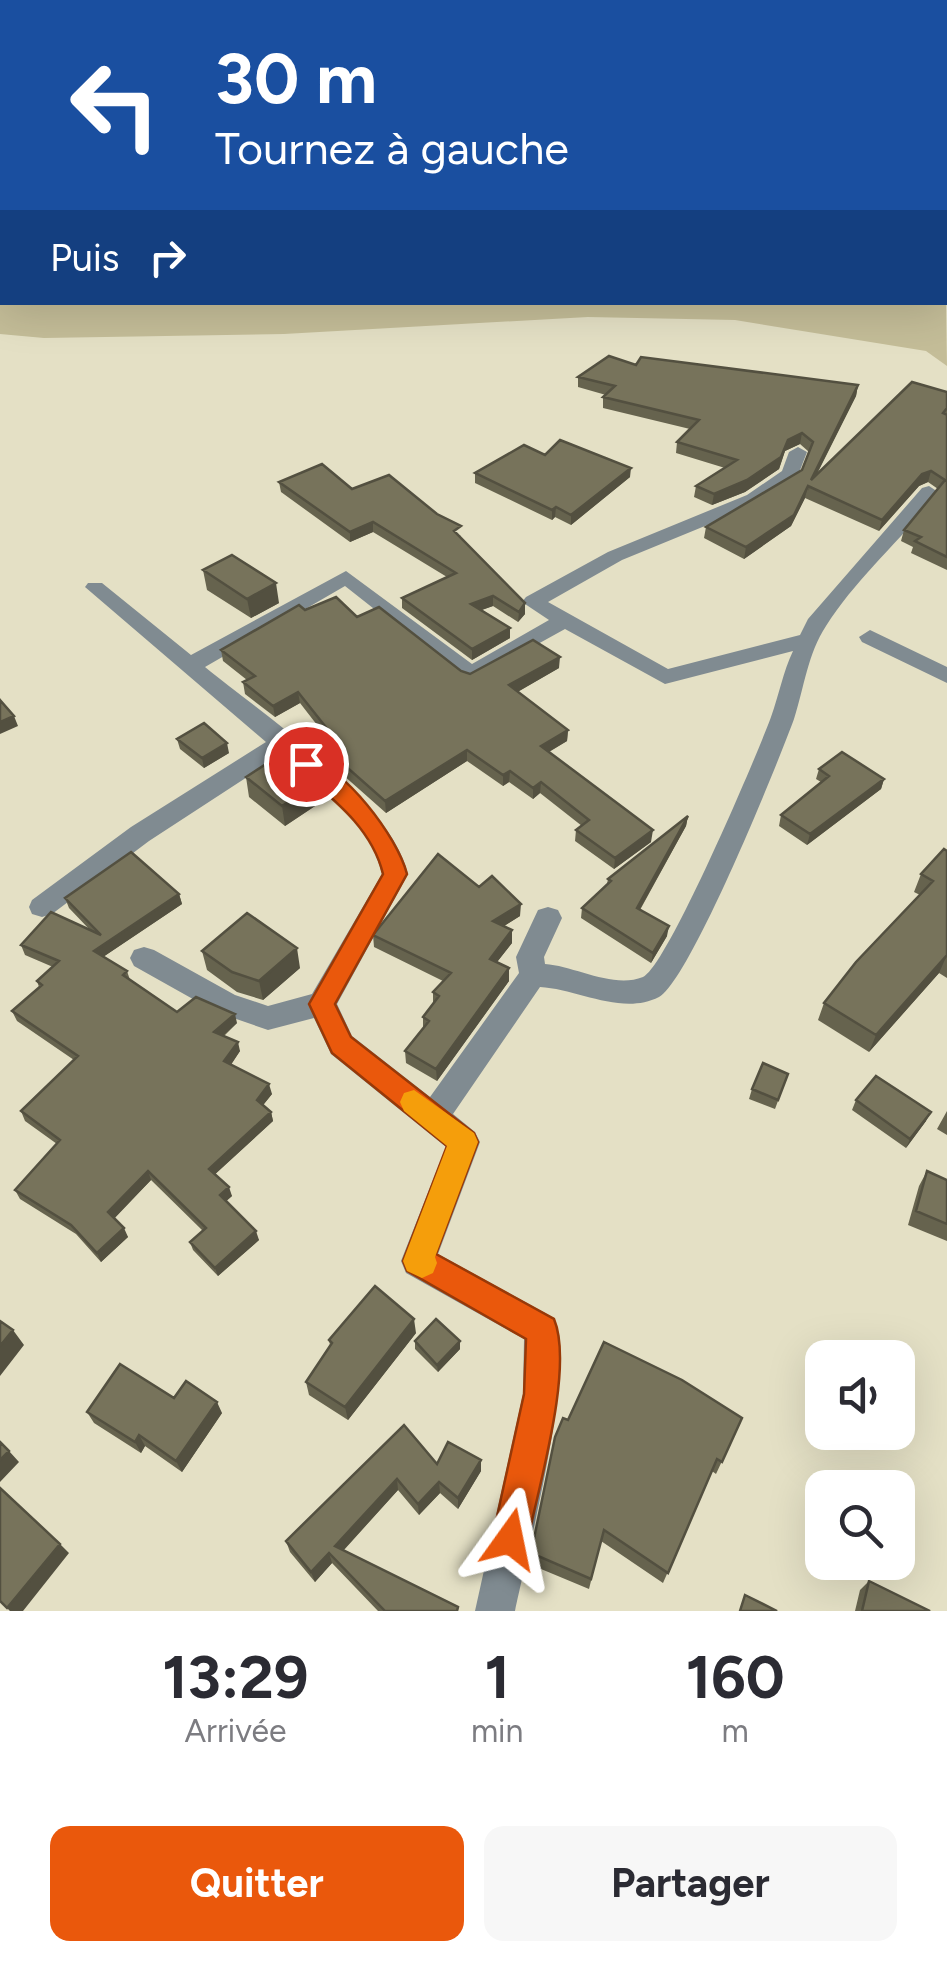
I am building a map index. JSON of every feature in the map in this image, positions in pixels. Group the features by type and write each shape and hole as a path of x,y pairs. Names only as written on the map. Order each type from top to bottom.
{"street":[{"path":"798,452 790,474 754,499 615,556 533,602 664,677 809,640"},
{"path":"533,975 565,978 615,992 650,988 662,978 688,936 767,755 816,624 929,492"},
{"path":"189,666 346,577 472,674 567,619"},
{"path":"96,587 356,805 390,852 395,874 322,1004 268,1018 226,1004 144,958"},
{"path":"870,638 947,676"},
{"path":"42,907 140,834 282,744"},
{"path":"433,1118 533,975 530,957 548,918"},
{"path":"322,1004 341,1045 464,1142 418,1261 542,1330 541,1394 494,1611"}],"shaded area":[{"path":"0,305 946,305 947,366 926,351 735,320 588,317 284,334 44,338 0,334"}],"building":[{"path":"609,356 636,365 641,357 858,385 811,480 912,382 947,392 943,413 947,415 947,557 915,541 921,537 904,530 945,480 931,471 922,474 882,520 808,486 794,515 746,547 706,527 802,470 813,442 802,433 788,440 781,457 747,480 714,494 696,486 737,460 677,442 699,420 603,397 615,386 578,377"},
{"path":"560,440 631,468 571,515 556,507 552,510 475,473 524,445 545,455"},
{"path":"322,464 352,489 389,475 437,514 461,526 454,531 525,603 519,612 493,596 471,604 510,628 472,649 402,598 456,573 373,522 350,532 279,482"},
{"path":"232,555 276,583 247,599 203,570"},
{"path":"336,597 357,617 379,607 470,674 533,640 560,657 509,685 568,730 541,746 653,830 615,858 576,830 589,820 541,782 533,788 510,771 503,775 467,750 385,801 324,747 336,740 298,692 273,706 243,682 255,676 221,650 299,605 305,610"},
{"path":"0,700 14,716 0,722"},
{"path":"204,723 227,743 202,758 177,739"},
{"path":"842,752 884,779 810,834 781,815 829,776 819,769"},
{"path":"280,755 287,760 296,755 324,778 282,806 246,777"},
{"path":"688,816 637,908 669,926 653,953 582,908 611,881 608,879"},
{"path":"944,849 947,955 876,1035 824,1003 856,962 933,881 921,874"},
{"path":"131,852 179,894 94,951 127,971 123,975 177,1012 196,997 235,1014 214,1032 238,1042 224,1061 269,1084 257,1100 271,1112 209,1169 229,1187 220,1195 256,1231 215,1268 190,1242 206,1228 148,1171 108,1212 124,1228 97,1253 71,1225 15,1190 60,1140 21,1111 78,1056 12,1011 42,985 37,981 59,961 21,945 51,912 101,935 65,898"},
{"path":"438,854 479,887 492,876 521,904 493,921 512,930 490,959 509,968 436,1069 405,1051 429,1021 423,1017 439,996 433,992 451,973 373,935"},
{"path":"247,913 297,948 259,981 232,972 202,951"},
{"path":"763,1063 788,1074 778,1100 752,1089"},
{"path":"876,1076 931,1112 910,1139 856,1100"},
{"path":"927,1171 947,1180 947,1224 916,1211"},
{"path":"375,1286 414,1319 345,1407 306,1382 332,1343 329,1340"},
{"path":"436,1319 460,1341 437,1365 415,1341"},
{"path":"0,1321 13,1330 0,1346"},
{"path":"604,1342 682,1380 742,1418 722,1462 717,1459 668,1573 604,1530 591,1579 531,1553 555,1437 563,1418 568,1420"},
{"path":"120,1364 174,1398 186,1381 217,1402 176,1461 139,1435 135,1442 87,1412"},
{"path":"404,1425 437,1464 448,1442 481,1460 458,1498 439,1482 418,1504 397,1479 335,1546 458,1607 457,1611 385,1611 329,1553 311,1572 286,1541"},
{"path":"0,1442 9,1451 0,1460"},
{"path":"0,1488 60,1544 7,1608 0,1601"},
{"path":"869,1581 930,1611 862,1611"},
{"path":"745,1595 777,1611 740,1611"}],"slow traffic":[{"path":"414,1102 464,1142 418,1261 422,1263"}],"route":[{"path":"306,764 356,805 390,852 395,874 322,1004 341,1045 464,1142 418,1261 542,1330 541,1394 510,1539"}]}
